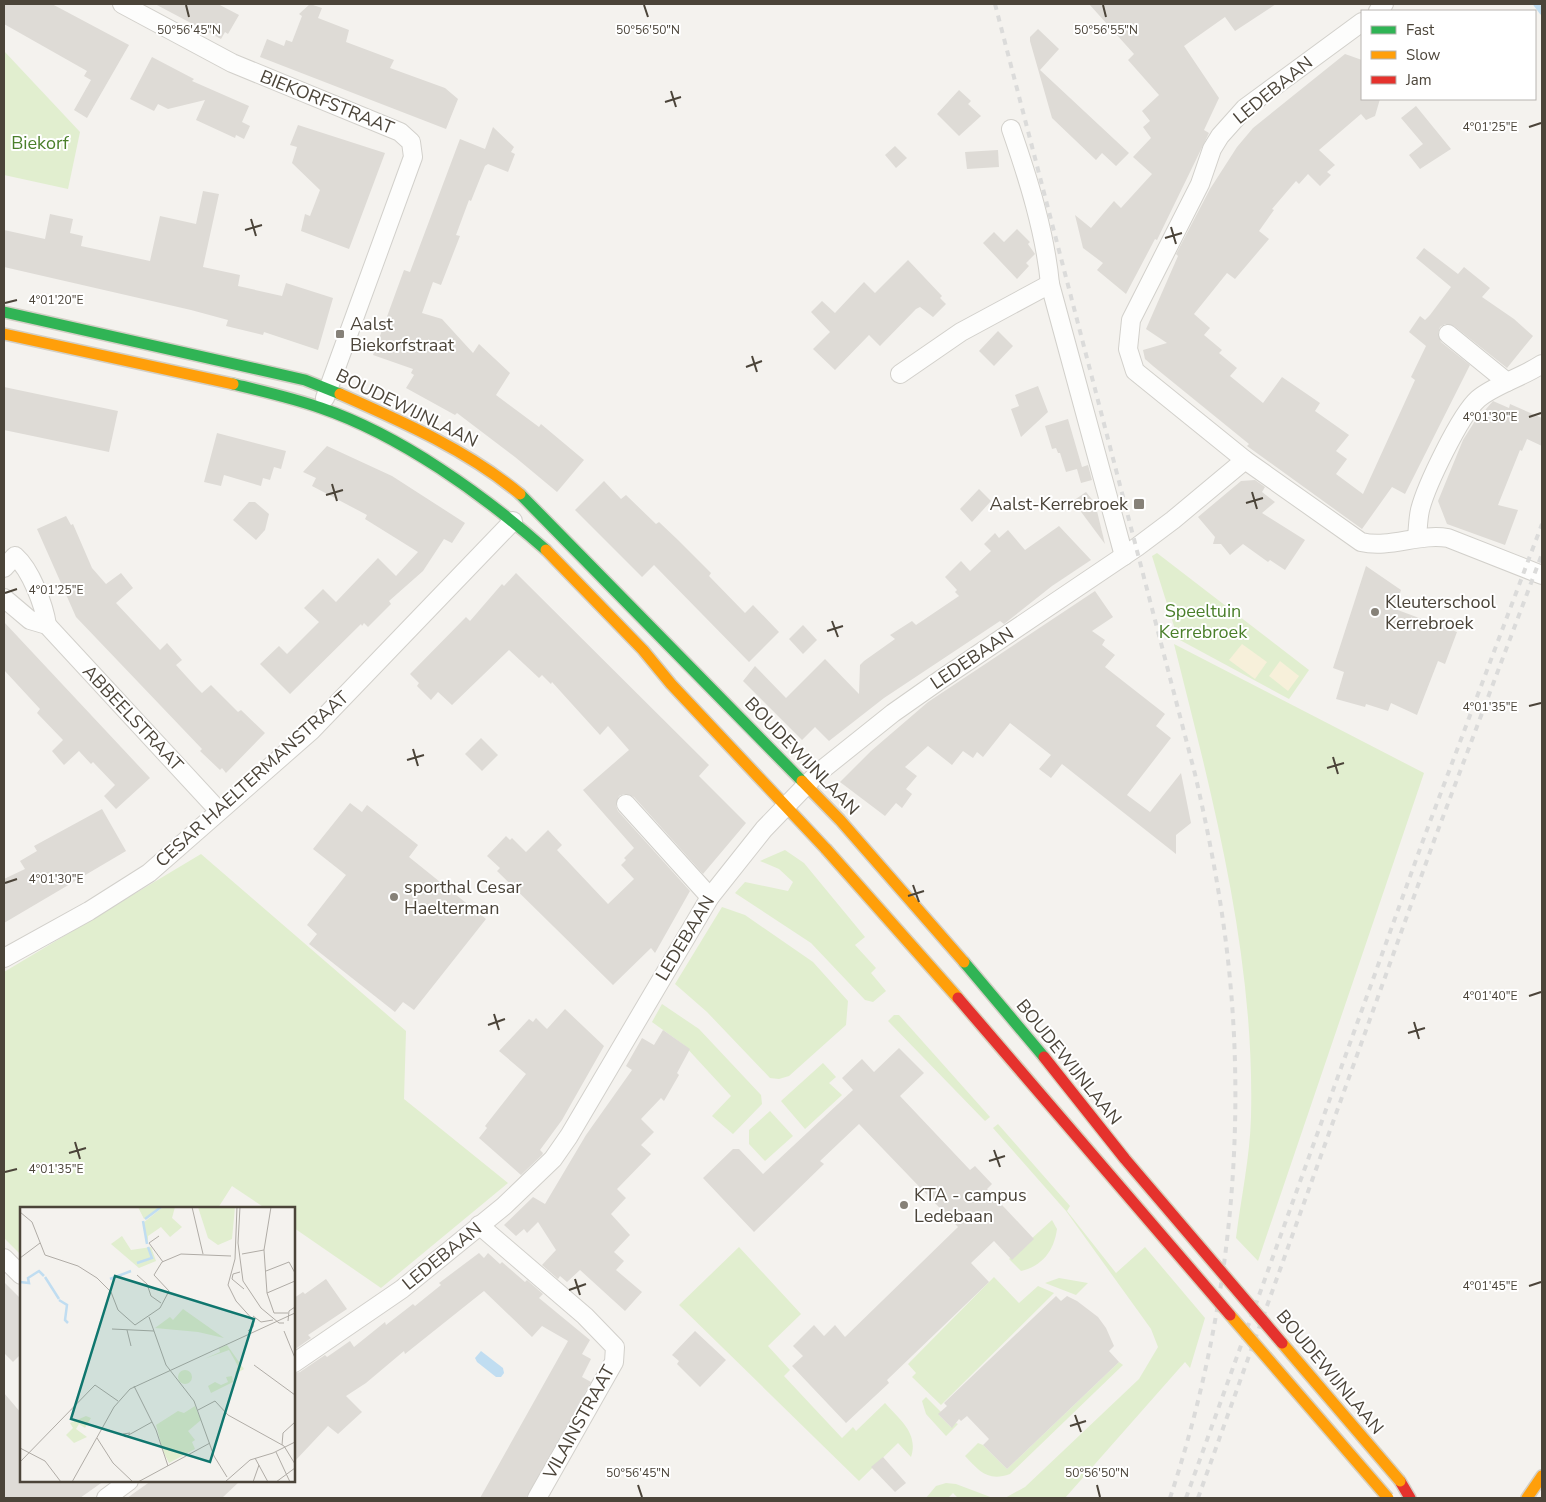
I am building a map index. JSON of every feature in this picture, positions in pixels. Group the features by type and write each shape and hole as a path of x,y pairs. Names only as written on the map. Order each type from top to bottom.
{"main road":[{"name":"BOUDEWIJNLAAN","path":"4,312 305,380 329,389 447,443 508,483 531,504 849,830 1044,1057 1125,1159 1400,1481 1410,1498"},
{"name":"BOUDEWIJNLAAN","path":"4,334 246,387 322,408 381,435 438,466 513,521 560,563 643,650 671,684 826,849 978,1021 1388,1498"},
{"path":"1527,1498 1542,1476"},
{"name":"BOUDEWIJNLAAN","path":"1400,1481 1425,1498"}],"street":[{"name":"BIEKORFSTRAAT","path":"122,4 232,63 400,132 411,142 413,157 322,408"},
{"name":"LEDEBAAN","path":"295,1362 402,1289 479,1225 553,1159 569,1136 710,897 759,835 821,770 893,712 1124,556 1173,520 1245,460 1135,371 1128,349 1131,320 1200,184 1206,162 1220,136 1245,108 1361,23"},
{"path":"1011,128 1023,165 1046,255 1050,284 1124,556"},
{"path":"900,374 961,332 1050,284"},
{"path":"1448,334 1507,382"},
{"path":"1417,537 1423,500 1461,420 1477,400 1507,382 1524,376 1542,364"},
{"path":"1245,460 1361,542 1378,544 1434,535 1448,538 1542,575"},
{"name":"CESAR HAELTERMANSTRAAT","path":"4,958 89,911 149,873 310,731 513,521"},
{"name":"ABBEELSTRAAT","path":"4,568 15,556 23,563 45,610 47,626"},
{"name":"ABBEELSTRAAT","path":"4,598 30,620 47,626 219,812"},
{"path":"626,804 710,897"},
{"name":"VILAINSTRAAT","path":"479,1225 585,1316 615,1347 614,1362 537,1498"},
{"path":"4,1258 20,1274"},
{"path":"106,1498 128,1482"}],"green space":[{"name":"Biekorf","path":"4,51 80,132 68,189 4,175"},
{"name":"Speeltuin Kerrebroek","path":"1157,553 1309,670 1289,699 1178,639 1152,556"},
{"path":"1174,644 1424,773 1258,1261 1236,1238 1247,1162 1251,1117 1246,997 1239,937 1217,819"},
{"path":"785,850 804,863 865,937 855,945 876,968 871,973 886,991 873,1002 865,1000 811,943 735,893 745,882 788,891 793,882 779,869 760,861"},
{"path":"201,854 406,1031 404,1099 508,1183 381,1288 295,1229 295,1207 264,1207 232,1186 219,1207 20,1207 20,1254 4,1238 4,972"},
{"path":"722,907 745,915 813,962 848,1001 846,1025 789,1076 779,1079 770,1078 707,1012 675,984"},
{"path":"662,1004 699,1029 761,1095 762,1104 733,1134 712,1116 731,1096 684,1045 652,1022"},
{"path":"894,1015 899,1015 990,1117 985,1121 888,1021"},
{"path":"823,1063 836,1077 829,1083 842,1095 805,1129 781,1101"},
{"path":"770,1111 793,1136 765,1161 749,1144 749,1130"},
{"path":"998,1124 1070,1206 1067,1211 1116,1273 1145,1247 1205,1318 1190,1368 1185,1362 1065,1498 1005,1498 1025,1487 1139,1379 1158,1347 1151,1329 1066,1211 993,1128"},
{"path":"1052,1220 1057,1229 1050,1251 1041,1261 1021,1271 1009,1259"},
{"path":"739,1247 801,1314 768,1346 790,1370 784,1376 842,1438 853,1427 856,1431 885,1403 910,1434 913,1448 911,1457 898,1443 859,1481 679,1305"},
{"path":"994,1277 1019,1303 1038,1286 1054,1293 941,1405 912,1377 916,1373 908,1364"},
{"path":"1059,1278 1088,1283 1076,1295 1045,1283"},
{"path":"1119,1362 1123,1365 1010,1474 996,1477 984,1474 965,1456 978,1443 983,1445 1007,1469"},
{"path":"926,1397 941,1412 939,1415 951,1427 956,1423 958,1424 946,1436 926,1414 922,1401"},
{"path":"946,1483 956,1484 993,1498 958,1498 953,1493 948,1498 926,1498 936,1486"}],"sand":[{"path":"1242,644 1267,662 1255,679 1229,660"},
{"path":"1280,661 1299,676 1288,691 1269,676"}],"water":[{"path":"481,1351 503,1368 504,1373 501,1377 496,1377 477,1362 475,1358"}],"building":[{"path":"4,4 52,4 129,45 87,118 74,110 91,80 84,76 87,71 4,24"},
{"path":"155,4 218,4 239,15 228,34 225,32 221,39"},
{"path":"310,4 322,8 318,18 349,30 346,42 394,60 390,68 445,88 458,99 446,129 260,57 267,39 284,46 286,40 292,42 302,16 299,14"},
{"path":"1089,4 1276,4 1235,31 1225,17 1184,46 1219,98 1204,130 1209,133 1157,240 1155,239 1126,294 1097,270 1103,263 1083,248 1075,215 1091,228 1114,201 1121,208 1152,174 1133,157 1151,138 1143,127 1150,121 1142,111 1159,95 1128,60 1134,54"},
{"path":"1038,29 1059,49 1040,70 1129,153 1116,166 1102,153 1096,160 1052,118 1030,41 1030,37"},
{"path":"1345,54 1361,60 1361,100 1380,100 1375,116 1366,120 1361,114 1319,150 1335,165 1327,172 1331,175 1320,186 1308,174 1299,184 1296,181 1272,209 1274,210 1259,231 1269,239 1235,279 1227,273 1194,314 1210,328 1204,335 1222,350 1219,353 1237,368 1230,376 1263,403 1282,377 1320,403 1315,411 1349,435 1336,451 1347,459 1336,474 1363,494 1415,380 1411,377 1426,346 1409,332 1420,316 1425,320 1430,315 1451,287 1416,258 1424,248 1458,274 1464,267 1490,288 1482,297 1514,319 1533,336 1507,368 1454,326 1445,324 1440,327 1438,333 1441,342 1470,365 1405,494 1392,487 1362,529 1247,446 1249,444 1145,359 1143,350 1167,343 1146,329 1178,256 1176,254 1210,189 1237,147 1253,128"},
{"path":"152,57 194,79 192,81 249,106 242,122 250,126 244,139 236,135 235,138 196,120 205,100 168,109 158,104 154,111 130,99"},
{"path":"959,90 971,101 968,104 981,116 959,136 937,114"},
{"path":"1416,106 1451,149 1420,169 1409,155 1423,144 1401,118"},
{"path":"298,125 385,153 349,249 301,231 305,214 310,216 320,190 292,163 297,147 290,145"},
{"path":"493,127 514,147 511,152 515,154 508,172 488,164 485,166 471,201 469,200 456,235 460,236 441,285 433,282 422,313 442,319 473,353 479,344 510,373 496,395 539,427 541,424 584,460 557,492 457,413 455,415 406,388 414,375 411,373 413,369 373,355 404,270 410,272 460,139 485,149"},
{"path":"895,146 907,158 896,168 885,155"},
{"path":"998,150 999,167 967,169 965,152"},
{"path":"203,191 219,194 203,267 240,275 238,286 282,296 286,283 333,298 318,350 264,332 263,335 226,326 228,320 191,310 4,267 4,230 45,239 50,214 73,219 70,233 83,236 81,246 150,261 160,216 196,224"},
{"path":"1017,229 1030,242 1028,244 1035,254 1026,263 1029,266 1017,279 983,243 994,232 1004,242"},
{"path":"908,260 942,296 940,298 946,304 933,317 920,307 916,309 880,346 869,335 835,370 813,349 830,332 811,312 822,301 835,313 864,282 875,293"},
{"path":"998,331 1013,346 994,366 979,351"},
{"path":"1038,386 1048,412 1021,437 1011,409 1019,406 1015,395"},
{"path":"4,387 118,411 109,452 4,430"},
{"path":"1493,401 1509,408 1510,404 1542,418 1542,446 1527,439 1522,451 1520,450 1498,505 1518,510 1505,545 1447,524 1438,501 1463,440 1478,416"},
{"path":"1068,419 1082,467 1088,465 1092,480 1081,483 1077,469 1066,472 1060,453 1058,453 1056,448 1052,449 1045,426"},
{"path":"217,433 286,451 281,469 274,467 270,480 263,478 261,486 224,475 221,486 204,482"},
{"path":"327,446 392,476 465,523 452,543 444,539 423,571 389,601 391,604 368,627 364,623 362,626 361,624 290,694 260,664 279,646 287,654 319,622 304,608 323,589 336,602 378,558 396,576 418,552 365,519 367,515 312,486 316,478 303,472"},
{"path":"1255,480 1265,487 1262,492 1275,502 1262,513 1305,540 1285,570 1270,560 1268,562 1243,544 1230,555 1221,544 1213,544 1215,537 1198,517 1241,481"},
{"path":"604,481 621,499 626,495 656,524 659,522 711,573 709,576 745,613 753,605 779,632 749,662 654,565 642,577 575,510"},
{"path":"979,489 991,501 972,522 960,509"},
{"path":"1086,492 1095,503 1105,544 1073,501"},
{"path":"249,502 255,502 269,514 265,530 256,540 233,520"},
{"path":"66,516 71,525 73,524 92,568 106,584 121,573 133,588 116,603 160,650 167,643 182,660 176,665 202,693 211,685 238,712 241,710 265,733 226,773 222,768 220,770 200,751 202,749 76,617 37,529"},
{"path":"1059,526 1091,560 1052,586 1004,624 1000,621 884,698 829,741 815,727 802,740 743,681 755,666 786,698 825,659 859,694 860,665 895,639 890,635 912,621 916,625 959,596 955,592 957,590 945,577 961,561 970,571 991,551 984,544 995,533 999,538 1008,530 1025,550"},
{"path":"1366,566 1401,590 1395,609 1457,632 1445,664 1438,661 1417,715 1391,703 1388,711 1366,704 1365,707 1336,699 1344,672 1333,668"},
{"path":"516,573 709,765 699,776 746,823 703,874 634,797 624,794 619,796 616,806 618,811 690,891 655,953 651,948 613,985 497,871 500,868 487,856 506,836 510,840 512,838 526,852 548,830 562,845 557,850 608,904 634,879 621,865 626,860 624,858 634,848 583,790 629,750 608,726 600,735 552,682 551,684 542,675 539,678 509,650 452,705 438,692 431,700 417,686 419,683 410,674 466,617 470,621 502,584 504,586"},
{"path":"1095,591 1113,617 1092,631 1105,640 1102,645 1115,655 1105,667 1165,714 1156,726 1171,738 1127,795 1150,812 1181,773 1191,823 1176,835 1176,854 1062,764 1051,778 1039,769 1051,755 1010,723 983,757 977,752 973,758 963,751 952,765 928,746 905,767 917,776 906,789 912,794 902,808 896,803 885,816 840,782 871,751 928,702"},
{"path":"4,622 150,778 116,809 104,796 115,785 93,762 91,764 79,751 64,765 52,751 63,740 37,713 40,709 4,670"},
{"path":"803,625 817,640 803,654 789,639"},
{"path":"481,738 498,755 482,771 465,754"},
{"name":"sporthal Cesar Haelterman","path":"350,803 362,812 367,805 418,845 409,857 486,919 414,1010 403,1002 395,1012 309,944 317,934 307,925 346,875 313,849"},
{"path":"102,809 126,851 4,923 4,879 25,869 20,861 37,851 34,846"},
{"path":"565,1009 604,1046 562,1120 540,1150 543,1153 542,1155 521,1175 479,1138 487,1128 485,1126 526,1074 499,1051 529,1019 533,1022 536,1018 547,1029"},
{"path":"663,1030 690,1049 677,1073 679,1075 664,1101 661,1098 641,1119 654,1132 641,1145 651,1154 617,1189 626,1198 611,1214 630,1235 614,1252 624,1261 616,1270 642,1292 625,1311 580,1270 567,1282 560,1276 558,1279 542,1265 556,1250 538,1222 527,1233 524,1229 516,1236 504,1225 533,1197 545,1204 586,1135 632,1070 626,1066 642,1038 654,1045"},
{"path":"899,1048 924,1073 900,1096 970,1170 975,1166 992,1184 987,1189 1034,1239 1012,1260 994,1241 971,1263 989,1282 887,1380 889,1383 846,1423 792,1366 803,1356 793,1346 814,1325 824,1336 835,1325 845,1337 958,1227 859,1124 820,1161 824,1164 754,1232 703,1178 733,1149 739,1149 763,1174 853,1090 842,1078 862,1059 874,1072"},
{"path":"479,1253 484,1258 488,1253 500,1264 502,1262 525,1282 527,1280 543,1294 539,1298 590,1340 582,1354 591,1359 582,1377 591,1382 526,1498 480,1498 568,1341 542,1326 532,1337 484,1291 405,1354 404,1351 366,1383 346,1396 362,1412 338,1434 328,1426 295,1461 295,1373 300,1372 325,1355 327,1357 350,1341 354,1347 385,1322 386,1325 413,1304 415,1306 441,1285 439,1283"},
{"path":"326,1279 347,1309 308,1335 311,1338 295,1349 295,1297 303,1292 305,1294"},
{"path":"4,1282 20,1298 20,1355 13,1362 4,1353"},
{"path":"1056,1296 1061,1301 1067,1296 1077,1301 1098,1317 1106,1328 1114,1346 1109,1351 1119,1362 1007,1469 983,1445 989,1439 967,1416 961,1421 959,1419 952,1428 938,1414 947,1406 944,1403"},
{"path":"695,1331 726,1360 700,1387 677,1364 679,1361 672,1355"},
{"path":"4,1393 20,1412 20,1482 103,1482 80,1498 4,1498"},
{"path":"883,1457 906,1483 895,1492 871,1467"},
{"path":"150,1482 239,1482 222,1498 127,1498"}],"waterway":[{"path":"1536,4 1542,12"}],"railway":[{"path":"995,4 1195,774 1214,866 1228,960 1234,1028 1235,1096 1228,1232 1219,1300 1206,1367 1190,1433 1170,1498"},
{"path":"1186,1498 1425,835 1542,524"},
{"path":"1198,1498 1435,838 1542,554"}],"traffic: fast":[{"path":"4,312 305,380 340,394"},
{"path":"233,384 310,404 381,434 440,468 496,508 546,550"},
{"path":"520,494 802,781"},
{"path":"964,962 1044,1057"}],"traffic: slow":[{"path":"4,334 233,384"},
{"path":"340,394 411,426 456,450 500,478 520,494"},
{"path":"546,550 643,650 671,684 826,849"},
{"path":"802,781 840,820 964,962"},
{"path":"826,849 958,998"},
{"path":"1230,1315 1388,1498"},
{"path":"1282,1343 1400,1481"},
{"path":"1527,1498 1542,1476"}],"traffic: jam":[{"path":"958,998 1230,1315"},
{"path":"1044,1057 1125,1159 1282,1343"},
{"path":"1400,1481 1410,1498"}],"place":[{"name":"Aalst Biekorfstraat","path":"340,334"},
{"name":"Aalst-Kerrebroek","path":"1139,504"},
{"name":"Kleuterschool Kerrebroek","path":"1375,612"},
{"name":"sporthal Cesar Haelterman","path":"394,897"},
{"name":"KTA - campus Ledebaan","path":"904,1205"}]}
